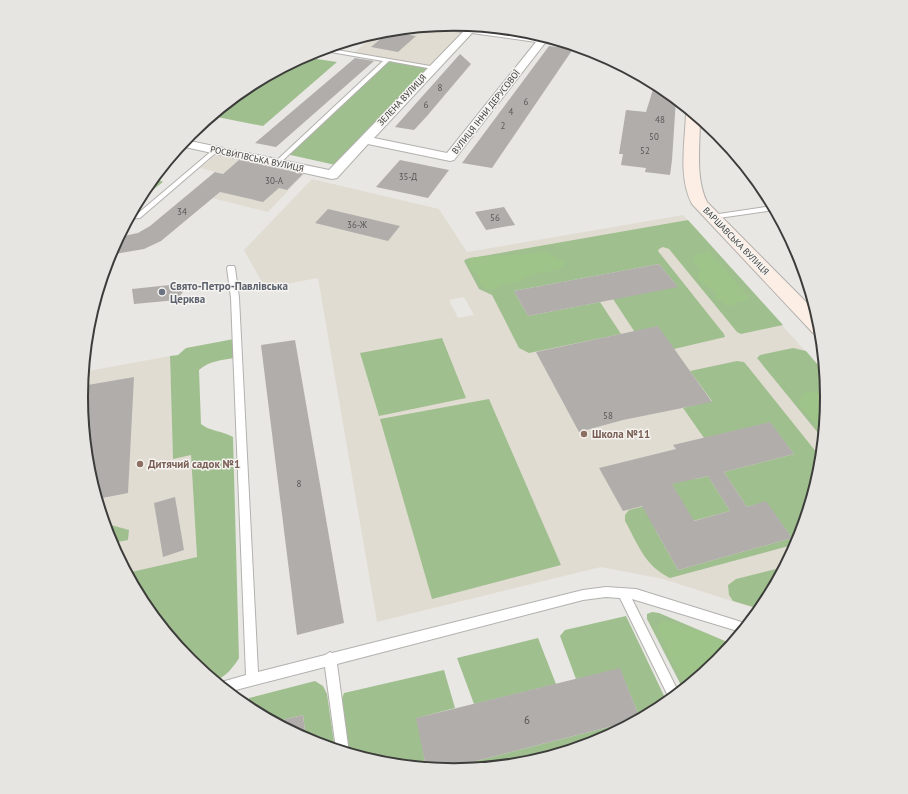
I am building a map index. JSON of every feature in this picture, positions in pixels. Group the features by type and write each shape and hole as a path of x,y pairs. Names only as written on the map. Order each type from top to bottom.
{"street":[{"name":"ЗЕЛЕНА ВУЛИЦЯ","path":"332,175 433,67 468,32"},
{"name":"ВУЛИЦЯ ІННИ ДЕРУСОВОЇ","path":"365,140 450,157 541,41"},
{"name":"ВАРШАВСЬКА ВУЛИЦЯ","path":"693,120 692,179 694,192 700,204 812,319"},
{"name":"РОСВИГІВСЬКА ВУЛИЦЯ","path":"189,144 332,175"}],"lane":[{"path":"333,51 433,67"},
{"path":"277,163 387,60"},
{"path":"136,216 216,150"},
{"path":"712,217 768,209"},
{"path":"231,268 235,298 252,679"},
{"path":"229,685 330,658 583,595 606,592 636,594 739,626"},
{"path":"623,593 671,691"},
{"path":"330,658 342,746"}],"shaded area":[{"path":"430,32 468,32 433,67 352,54 368,41 383,38"},
{"path":"218,153 306,172 268,212 212,198 236,177 200,168"},
{"name":"Школа №11","path":"312,179 439,209 467,252 683,215 818,366 820,397 819,421 817,445 808,492 792,537 771,580 753,608 663,579 601,567 377,622 318,278 265,288 244,250","holes":["464,297 474,315 458,318 449,300"]},
{"name":"Дитячий садок №1","path":"170,356 173,458 191,455 197,557 133,572 116,537 100,492 91,445 88,397 89,371"}],"green space":[{"path":"315,59 337,62 263,126 219,117 251,93 292,69"},
{"path":"387,60 433,67 340,166 286,154"},
{"path":"160,180 163,182 153,189"},
{"path":"688,220 783,325 741,334 737,332 669,249 663,247 658,251 725,337 674,349 634,331 613,299 677,286 659,264 514,291 528,316 600,302 621,334 529,353 519,348 492,295 479,289 464,261 466,259"},
{"path":"708,250 749,297 745,302 738,301 734,306 726,304 715,298 716,292 702,284 698,279 701,268 692,262 697,254 702,254"},
{"path":"545,252 566,264 554,270 534,274 514,283 502,284 493,289 486,289 481,285 478,275 472,270 469,264 469,258"},
{"path":"442,338 466,398 379,416 360,353"},
{"path":"234,339 234,358 211,363 199,370 201,424 233,437 239,658 229,671 220,678 195,656 164,620 133,572 197,557 191,455 173,459 170,356 178,355 186,348"},
{"path":"793,348 806,351 818,365 820,397 818,433 757,358 760,355"},
{"path":"737,361 744,362 816,452 808,492 792,538 766,502 747,507 724,472 794,454 770,423 704,438 683,408 712,401 690,371"},
{"path":"813,391 820,393 819,425 810,418 798,402 805,392"},
{"path":"489,399 561,565 432,599 380,419"},
{"path":"688,469 695,479 708,476 730,511 656,531 678,570 791,538 788,546 670,578 661,573 643,554 625,521 625,515 629,510 679,497 667,475"},
{"path":"111,525 129,530 128,540 118,542"},
{"path":"777,569 753,607 733,601 729,595 728,585 736,579"},
{"path":"652,612 659,613 726,641 713,656 680,684 647,619 647,614"},
{"path":"626,616 664,696 638,713 620,669 576,679 560,636 565,630"},
{"path":"664,620 705,633 725,643 713,656 684,681 682,680 668,653 657,626"},
{"path":"538,638 556,684 474,704 457,658"},
{"path":"444,670 455,708 417,718 425,762 406,760 347,747 341,701 344,693"},
{"path":"315,681 323,686 327,694 334,743 305,731 303,715 282,720 251,701 249,698"},
{"path":"615,725 572,744 549,751 502,760 471,762"}],"building":[{"path":"404,34 416,36 398,52 371,47 381,38"},
{"path":"549,46 572,50 492,168 462,163"},
{"path":"460,54 471,64 427,116 414,130 395,127"},
{"path":"355,58 374,61 276,147 255,143"},
{"path":"653,90 676,106 670,175 645,172 646,168 621,165 623,154 619,154 626,110 646,112"},
{"path":"239,160 303,174 287,190 279,188 263,202 220,192 161,241 144,249 118,254 126,236 138,233 150,226 215,172 223,174"},
{"path":"400,160 449,170 428,198 376,187"},
{"path":"504,207 515,225 486,230 475,212"},
{"path":"328,209 400,226 388,241 315,223"},
{"path":"659,264 678,287 528,316 514,291"},
{"name":"Свято-Петро-Павлівська Церква","path":"189,283 177,300 134,304 132,289"},
{"path":"658,326 712,402 623,420 579,432 536,352"},
{"path":"295,340 344,623 297,635 261,345"},
{"path":"134,377 128,493 102,498 91,445 89,385"},
{"path":"770,422 794,454 724,472 747,507 766,501 791,538 678,570 642,506 623,511 599,468 676,449 673,445","holes":["708,476 730,511 694,521 672,484"]},
{"path":"175,497 184,550 163,557 154,503"},
{"path":"620,668 638,713 615,725 471,762 454,763 425,762 416,718"},
{"path":"303,715 305,731 292,725 282,720"}],"place":[{"name":"Свято-Петро-Павлівська Церква","path":"162,292"},
{"name":"Школа №11","path":"584,434"},
{"name":"Дитячий садок №1","path":"140,464"}]}
